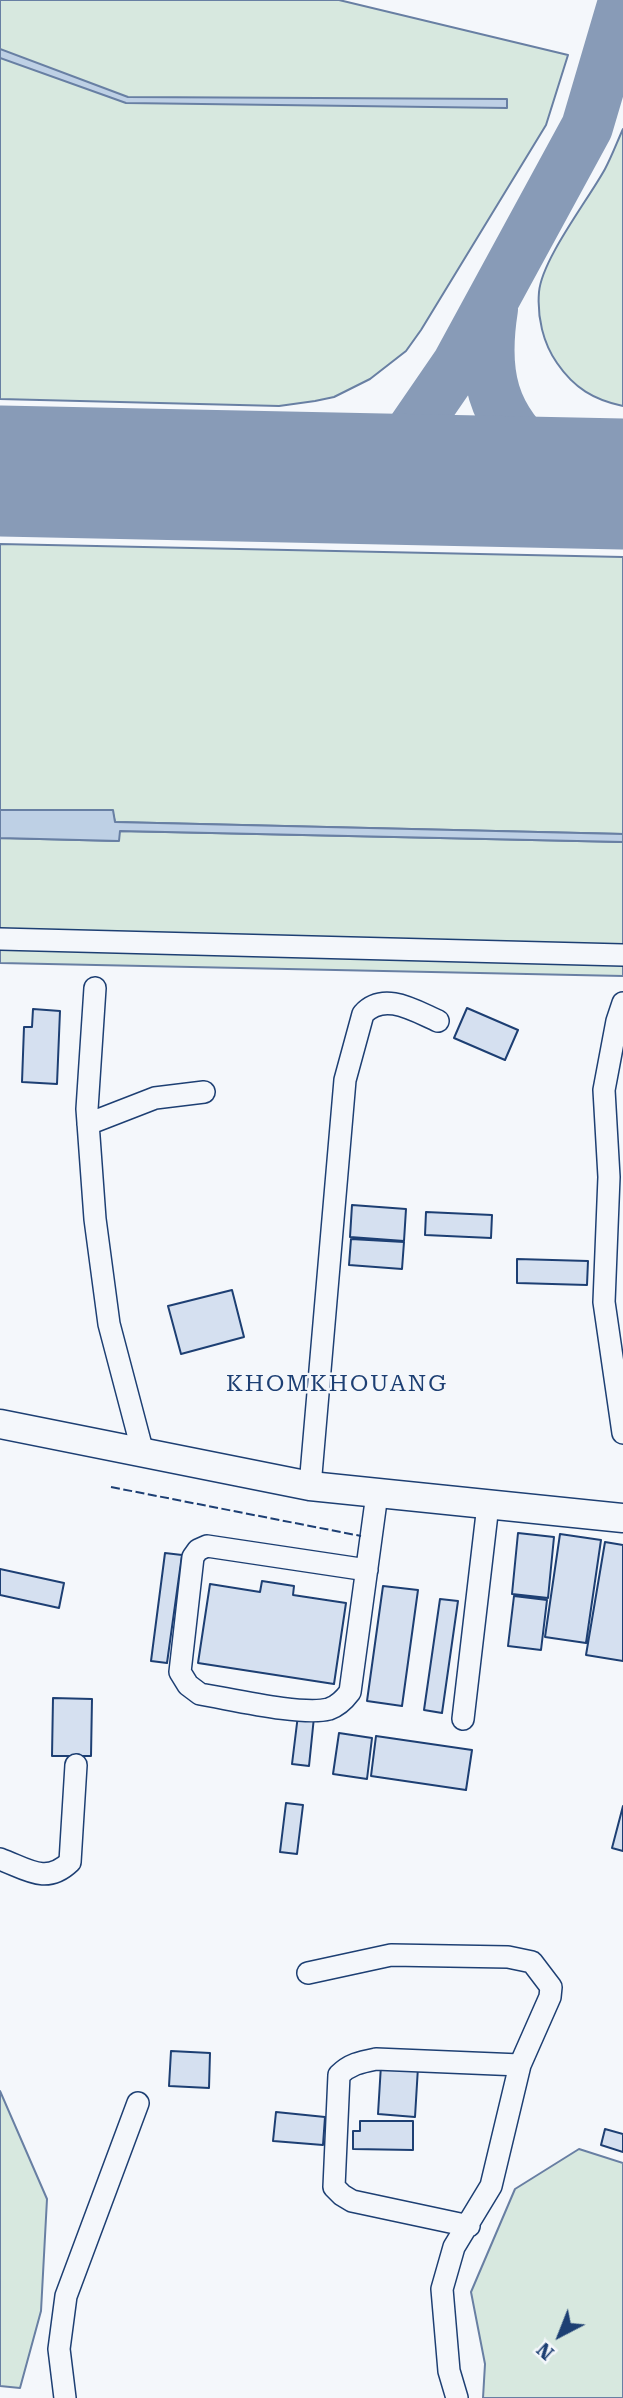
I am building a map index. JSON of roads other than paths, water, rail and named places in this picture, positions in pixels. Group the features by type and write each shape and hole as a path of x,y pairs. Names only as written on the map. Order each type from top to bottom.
{"main road":[{"path":"0,1424 310,1486 623,1518"}],"street":[{"path":"0,939 623,955"},
{"path":"95,988 87,1109 95,1219 109,1324 143,1453"},
{"path":"310,1486 345,1080 363,1014 369,1007 394,1002 438,1021"},
{"path":"623,1003 604,1090 609,1177 604,1302 623,1433"},
{"path":"88,1124 155,1098 204,1092"},
{"path":"367,1570 207,1546 198,1550 192,1557 180,1672 188,1685 200,1694 312,1712 332,1708 344,1700 350,1692 367,1570 377,1494"},
{"path":"463,1720 488,1505"},
{"path":"0,1858 43,1876 63,1870 70,1862 76,1765"},
{"path":"308,1973 391,1955 508,1957 533,1962 551,1987 550,1997 520,2065 491,2186 454,2247 442,2289 449,2371 457,2398"},
{"path":"469,2226 352,2201 334,2187 339,2075 357,2062 376,2059 520,2065"},
{"path":"65,2398 59,2349 66,2296 138,2102"}],"water":[{"path":"0,49 128,97 507,99 507,108 126,103 0,58"},
{"path":"0,810 113,810 115,822 623,834 623,842 120,831 119,841 0,838"}],"district":[{"name":"KHOMKHOUANG","path":"337,1384"}]}
